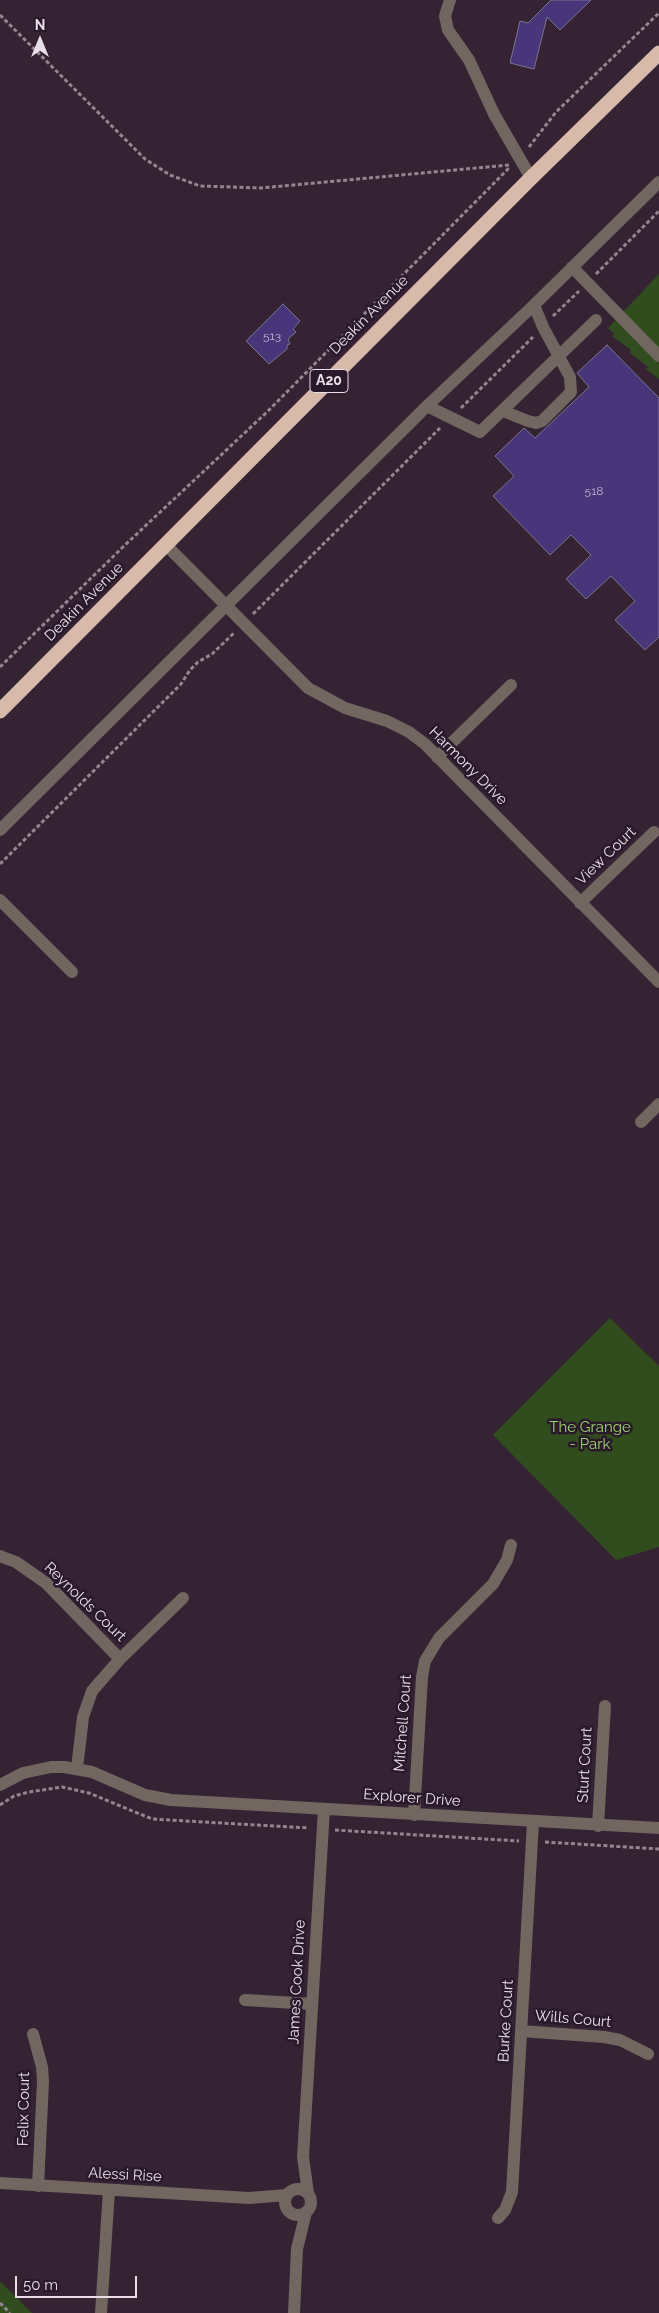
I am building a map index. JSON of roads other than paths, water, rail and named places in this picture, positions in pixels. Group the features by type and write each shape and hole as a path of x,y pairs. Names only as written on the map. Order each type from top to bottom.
{"highway":[{"name":"Deakin Avenue","path":"0,710 531,178 659,53"}],"street":[{"path":"450,0 445,16 448,30 469,60 515,162 531,178"},
{"path":"0,830 428,406 659,182"},
{"path":"572,267 659,356"},
{"path":"503,411 536,422 542,421 571,392 570,377 543,327 534,305"},
{"path":"428,406 480,432 596,320"},
{"name":"Harmony Drive","path":"166,545 308,688 345,708 388,721 409,732 437,757 659,982"},
{"path":"437,757 511,685"},
{"name":"View Court","path":"580,903 654,832"},
{"path":"0,900 72,972"},
{"path":"641,1122 659,1104"},
{"name":"Mitchell Court","path":"414,1815 424,1662 438,1638 493,1584 507,1560 511,1545"},
{"name":"Reynolds Court","path":"0,1556 16,1562 46,1583 120,1659"},
{"path":"77,1768 87,1702 92,1691 120,1659 183,1598"},
{"name":"Sturt Court","path":"598,1826 605,1706"},
{"name":"Explorer Drive","path":"0,1785 23,1773 51,1767 77,1768 92,1772 146,1795 172,1800 656,1829"},
{"name":"James Cook Drive","path":"294,2313 298,2249 306,2212 311,2204 303,2157 324,1809"},
{"name":"Burke Court","path":"498,2218 505,2210 512,2192 533,1822"},
{"path":"245,2000 312,2004"},
{"name":"Wills Court","path":"521,2031 604,2037 620,2040 648,2054"},
{"name":"Felix Court","path":"33,2034 44,2082 38,2186"},
{"name":"James Cook Drive","path":"298,2249 289,2201 303,2157"},
{"name":"Alessi Rise","path":"0,2183 289,2201"},
{"path":"306,2212 298,2215 289,2201 301,2189 308,2193"},
{"path":"101,2313 109,2190"}],"park label":[{"name":"The Grange - Park","path":"590,1436"}]}
